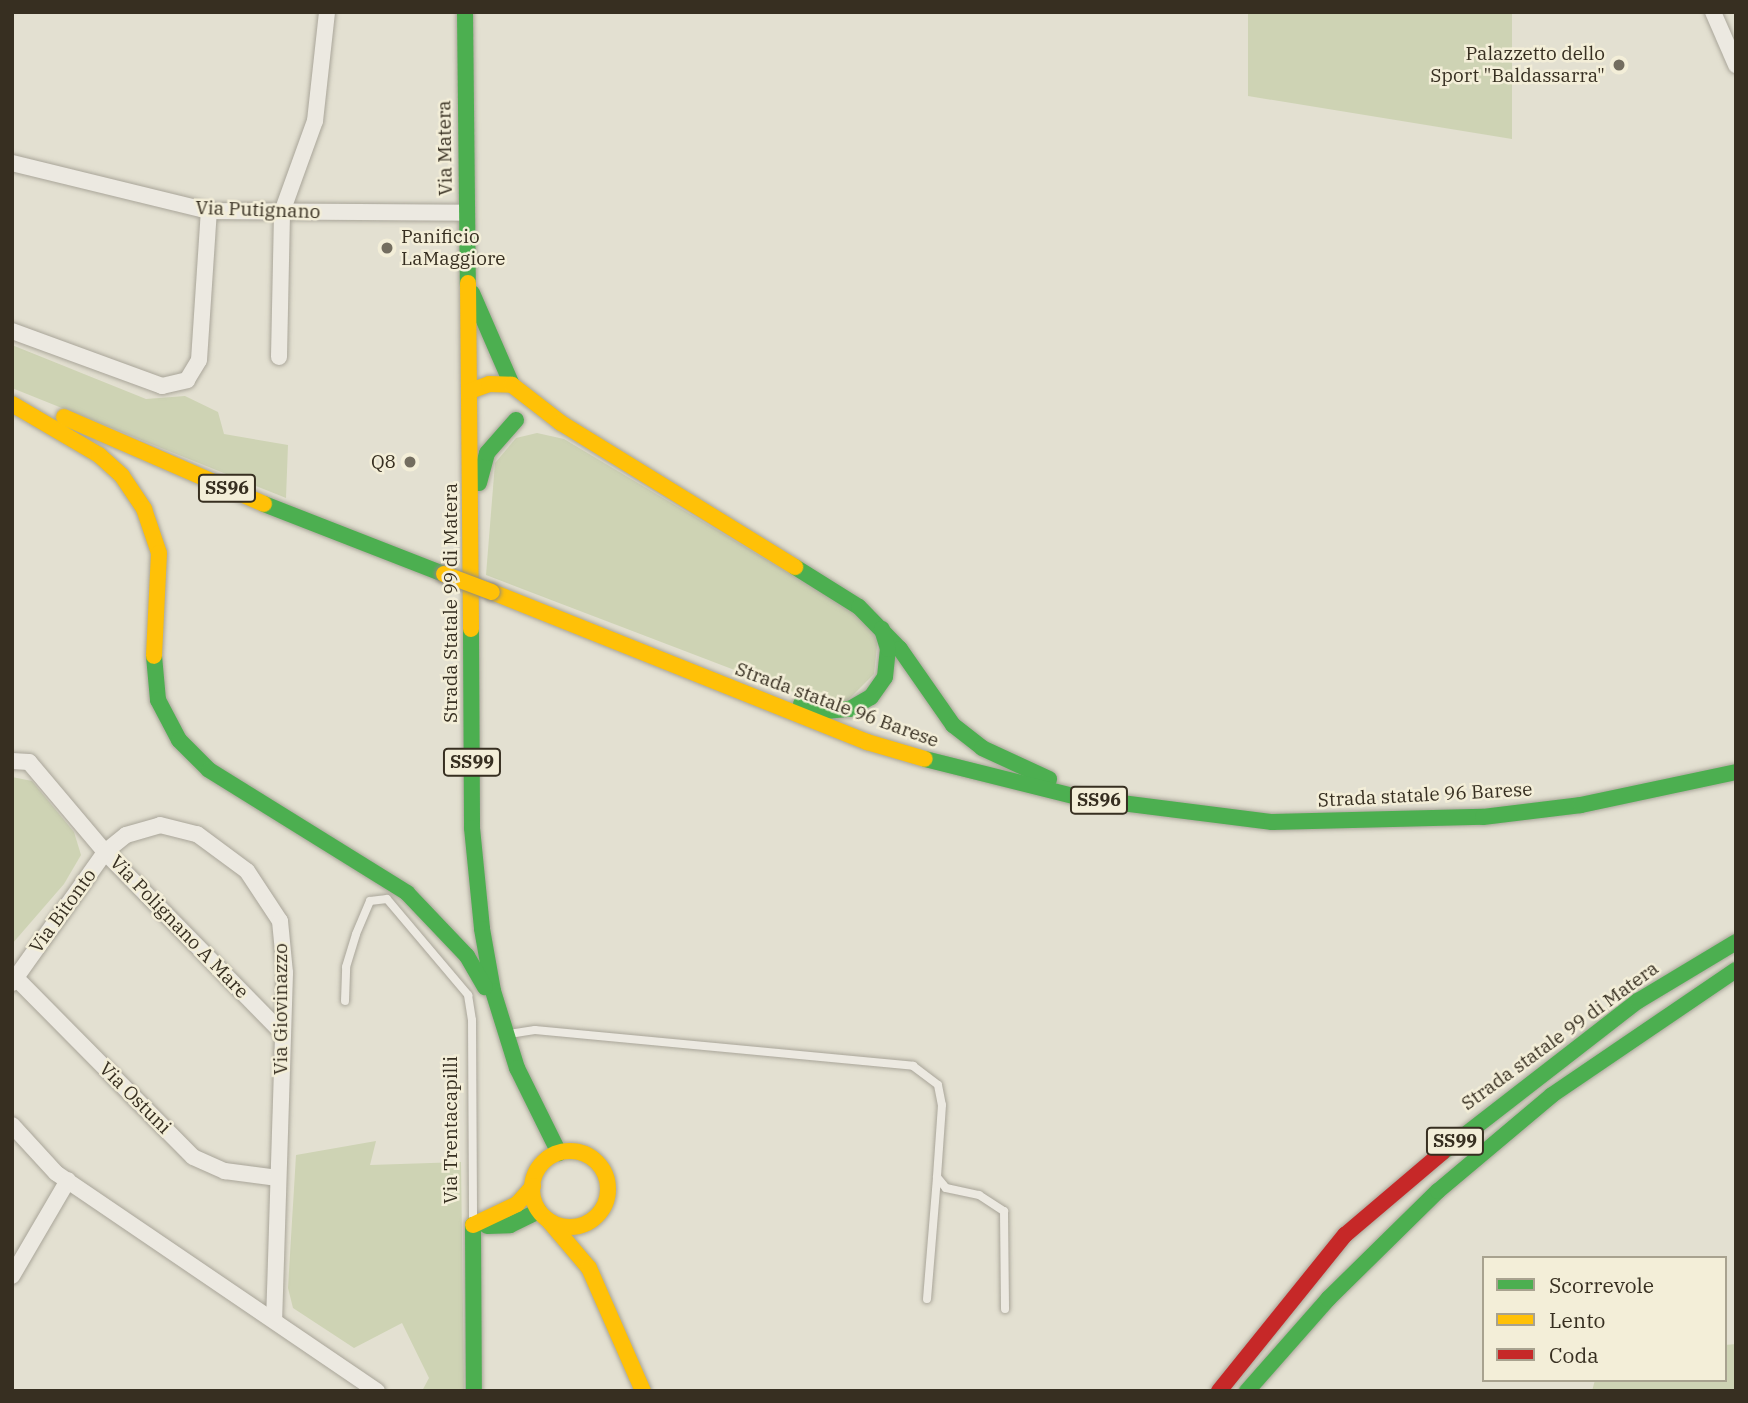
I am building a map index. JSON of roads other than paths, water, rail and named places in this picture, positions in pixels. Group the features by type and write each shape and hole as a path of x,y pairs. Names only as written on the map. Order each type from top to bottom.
{"main road":[{"name":"Via Matera","path":"465,12 468,283"},
{"path":"468,283 512,384 561,423 859,607 880,624 933,702 982,748 1046,779 1190,813"},
{"name":"Strada Statale 99 di Matera","path":"468,283 472,828 482,929 499,1011 523,1084 541,1166"},
{"path":"512,384 489,384 470,396 492,415 516,420 561,423"},
{"path":"12,401 99,455 122,476 144,509 159,552 154,654 158,700 178,740 209,769 407,893 436,918 467,956 499,1011"},
{"name":"Strada statale 96 Barese","path":"12,401 492,592 660,662 867,742 972,773 1082,798 1272,822 1365,823 1483,817 1581,805 1736,772"},
{"path":"471,512 487,453 516,420"},
{"path":"660,662 825,711 850,709 871,697 885,677 888,649 880,624"},
{"name":"Strada statale 99 di Matera","path":"1219,1391 1345,1235 1494,1108 1638,1001 1736,942"},
{"name":"SS99","path":"1247,1391 1328,1298 1438,1191 1552,1095 1736,970"},
{"name":"Strada Statale 99 di Matera","path":"523,1084 559,1153"},
{"path":"559,1153 583,1154 602,1169 607,1181 605,1205 589,1223 569,1227 544,1216 510,1225 473,1225 517,1204 533,1186 541,1166 559,1153"},
{"path":"533,1186 544,1216 576,1248 609,1306 643,1391"},
{"path":"589,1223 609,1306"},
{"name":"Via Trentacapilli","path":"473,1225 474,1391"}],"street":[{"path":"279,357 282,212 315,121 327,12"},
{"path":"1713,12 1736,65"},
{"name":"Via Putignano","path":"12,163 209,211 467,213"},
{"path":"12,331 162,386 187,380 199,360 209,211"},
{"name":"Via Bitonto","path":"12,761 29,762 105,852 13,980"},
{"name":"Via Giovinazzo","path":"105,852 126,835 160,825 197,834 247,871 280,921 285,973 274,1318"},
{"name":"Via Polignano A Mare","path":"105,852 282,1033"},
{"name":"Via Ostuni","path":"13,980 193,1157 225,1171 278,1178"},
{"path":"12,1125 68,1180 274,1318 377,1391"},
{"path":"12,1276 68,1180"}],"lane":[{"name":"Via Trentacapilli","path":"345,1001 345,967 356,934 370,901 387,899 468,995 472,1020 473,1225"},
{"path":"506,1035 535,1030 913,1066 938,1085 942,1105 927,1299"},
{"path":"937,1177 946,1188 979,1195 1004,1211 1005,1309"}],"place":[{"name":"Palazzetto dello Sport \"Baldassarra\"","path":"1619,65"},
{"name":"Panificio LaMaggiore","path":"387,248"},
{"name":"Q8","path":"410,462"}]}
